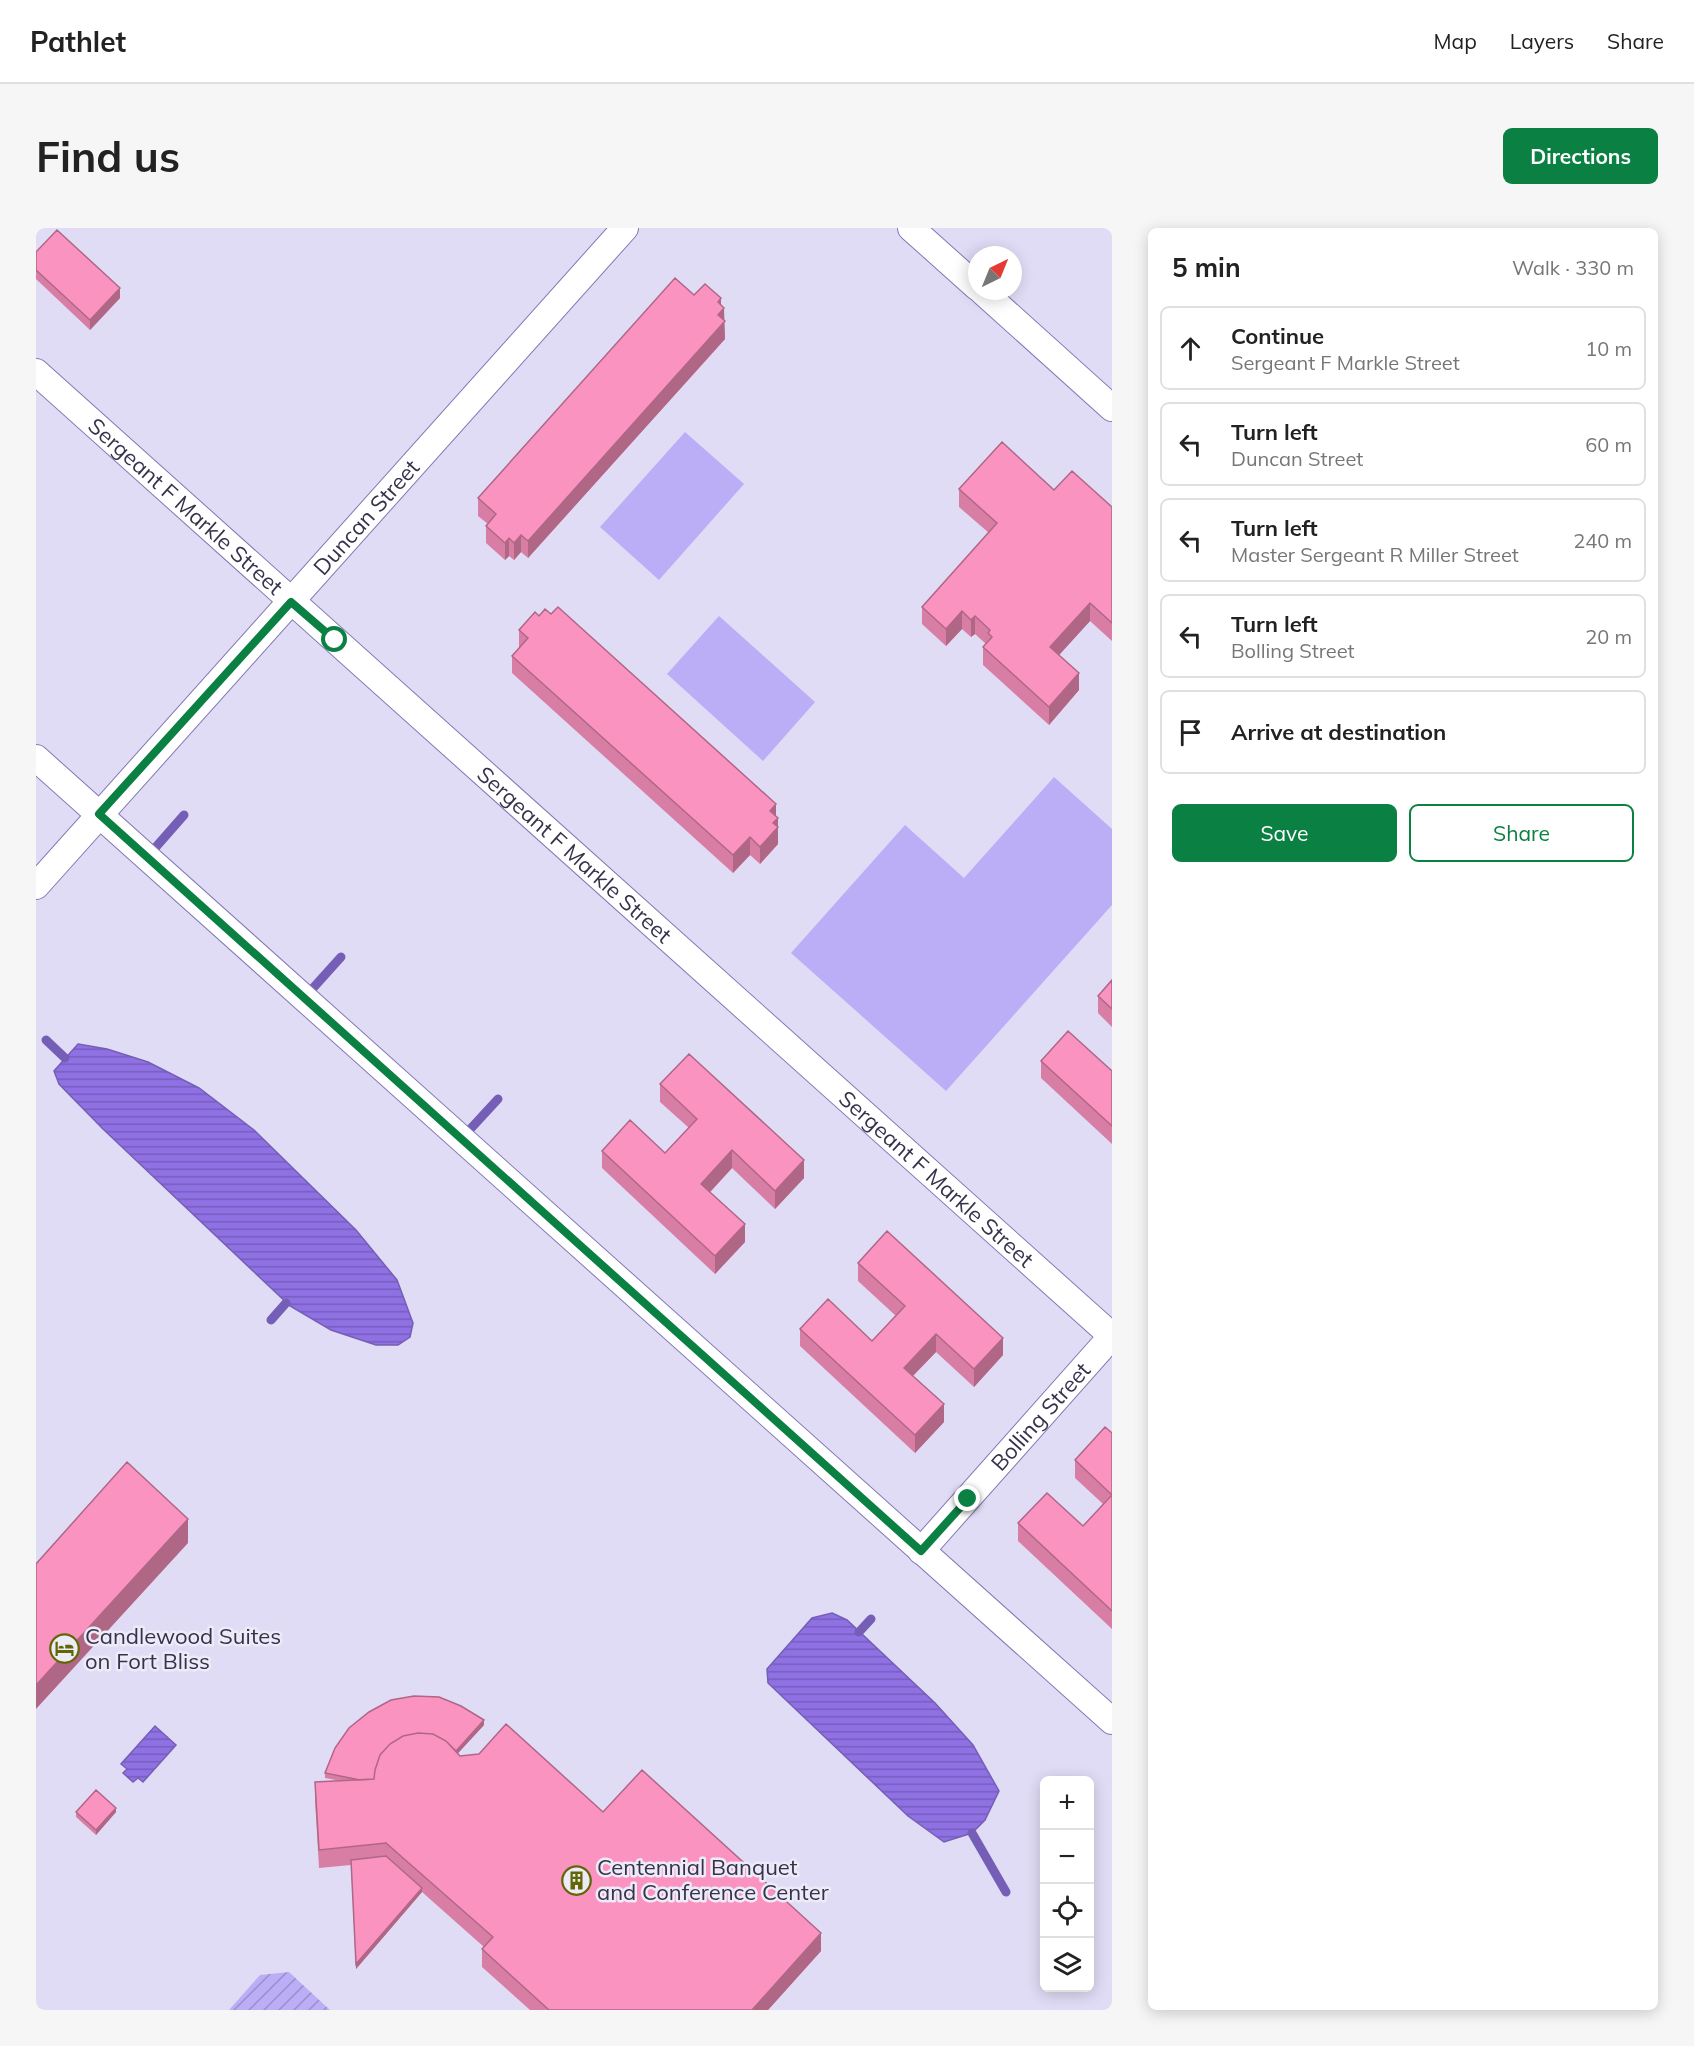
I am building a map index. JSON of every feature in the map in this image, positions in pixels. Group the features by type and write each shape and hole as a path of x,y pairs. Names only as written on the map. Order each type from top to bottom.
{"street":[{"name":"Duncan Street","path":"36,886 625,228"},
{"path":"911,228 968,278"},
{"path":"992,300 1112,408"},
{"name":"Sergeant F Markle Street","path":"36,372 1112,1336"},
{"path":"36,758 1112,1721"},
{"name":"Bolling Street","path":"921,1551 1112,1336"}],"shaded area":[{"path":"685,432 744,484 659,580 600,527"},
{"path":"719,616 815,702 763,761 667,674"},
{"path":"1054,777 1112,829 1112,905 946,1091 791,953 905,825 964,878"},
{"path":"78,1044 107,1049 148,1062 199,1088 254,1130 356,1230 397,1280 413,1323 410,1337 398,1345 376,1345 331,1330 290,1306 103,1129 59,1084 54,1071"},
{"path":"832,1613 847,1620 935,1703 973,1745 999,1791 985,1820 972,1833 944,1842 908,1816 768,1683 767,1669 812,1618"},
{"path":"155,1726 176,1745 143,1782 138,1778 133,1782 123,1773 127,1769 121,1764"},
{"path":"289,1972 330,2010 229,2010 260,1975"}],"building":[{"path":"57,230 120,288 90,320 36,270 36,252"},
{"path":"675,278 694,295 705,284 721,298 718,302 724,308 718,315 725,321 528,541 521,535 514,543 509,538 505,543 486,526 496,514 478,498"},
{"path":"1002,442 1054,490 1072,471 1112,507 1112,623 1090,603 1050,647 1079,673 1049,707 983,647 992,637 988,633 990,630 975,616 971,620 962,611 946,629 922,607 997,523 959,489"},
{"path":"558,607 776,804 770,811 778,818 773,823 778,827 760,847 750,837 733,855 512,656 528,638 519,630 535,612 539,616 545,609 551,614"},
{"path":"1112,980 1112,1009 1098,996"},
{"path":"1068,1031 1112,1071 1112,1126 1041,1061"},
{"path":"689,1054 804,1160 775,1191 732,1150 701,1184 745,1224 715,1256 602,1151 630,1120 665,1153 697,1119 660,1084"},
{"path":"887,1231 1003,1338 974,1369 936,1334 904,1368 944,1404 915,1435 800,1329 828,1299 872,1341 905,1306 858,1263"},
{"path":"1105,1427 1112,1433 1112,1495 1075,1460"},
{"name":"Candlewood Suites on Fort Bliss","path":"127,1462 188,1519 36,1685 36,1564"},
{"path":"1047,1493 1083,1526 1112,1495 1112,1611 1018,1523"},
{"path":"414,1696 439,1697 461,1706 484,1720 456,1751 446,1741 433,1734 418,1733 403,1736 390,1744 380,1755 374,1779 360,1780 325,1773 335,1748 349,1728 369,1712 391,1700"},
{"name":"Centennial Banquet and Conference Center","path":"506,1724 603,1812 642,1770 821,1933 752,2010 549,2010 482,1949 493,1937 386,1843 319,1850 315,1782 374,1779 380,1755 390,1744 403,1736 418,1733 433,1734 446,1741 460,1756 479,1754"},
{"path":"96,1790 116,1808 96,1830 76,1812"},
{"path":"386,1856 422,1888 356,1964 351,1860"}],"waterway":[{"path":"148,856 184,815"},
{"path":"305,997 341,957"},
{"path":"46,1040 65,1058"},
{"path":"463,1137 498,1099"},
{"path":"271,1320 286,1303"},
{"path":"859,1632 871,1619"},
{"path":"972,1833 1006,1892"}],"place":[{"name":"Candlewood Suites on Fort Bliss","path":"64,1649"},
{"name":"Centennial Banquet and Conference Center","path":"576,1880"}],"route":[{"path":"335,640 291,602 99,814 921,1551 968,1499"}]}
